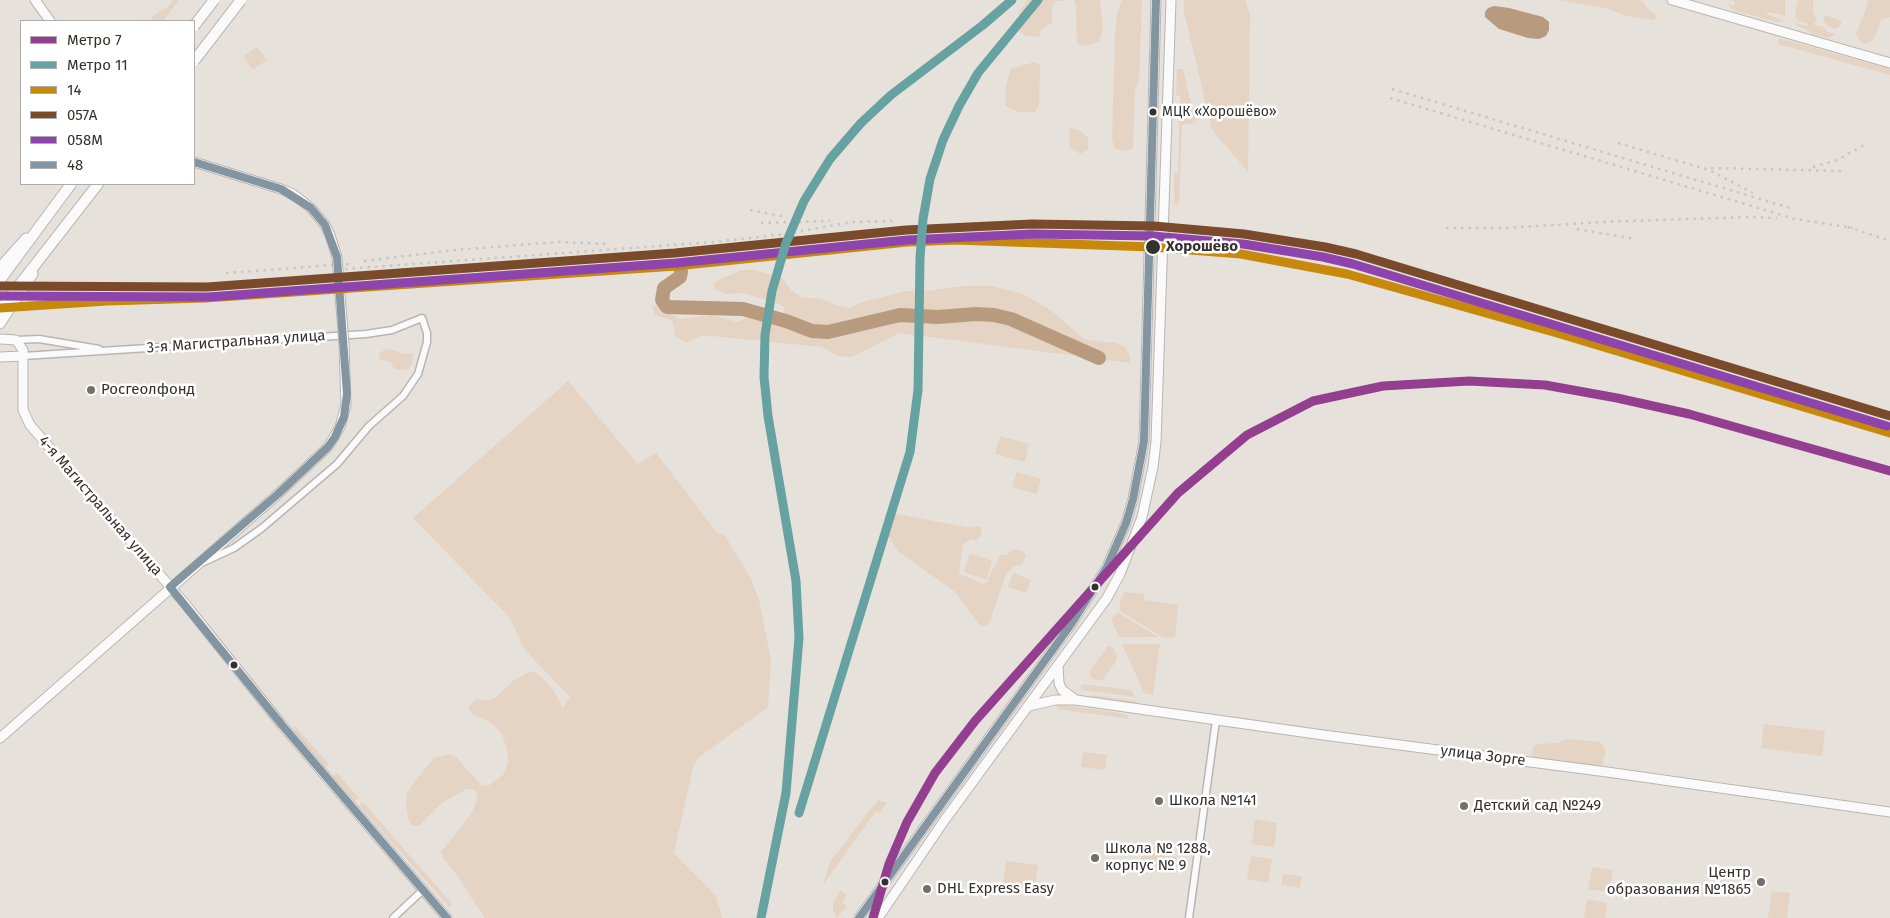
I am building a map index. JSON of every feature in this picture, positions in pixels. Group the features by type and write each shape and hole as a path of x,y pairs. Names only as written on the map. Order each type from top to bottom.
{"main road":[{"path":"195,25 214,0"},
{"path":"195,60 241,0"},
{"path":"0,280 70,185"},
{"path":"0,310 97,185"}],"street":[{"path":"35,0 49,20"},
{"path":"859,918 1095,589 1113,554 1133,499 1144,441 1156,0"},
{"path":"878,918 944,821 1058,666 1114,585 1137,533 1146,499 1156,442 1170,0"},
{"path":"1672,0 1890,63"},
{"path":"0,738 76,673 170,587 297,476 328,447 344,417 346,406 344,344 337,257 325,225 311,208 293,194 195,162"},
{"path":"0,267 55,206"},
{"path":"0,324 72,218"},
{"name":"3-я Магистральная улица","path":"0,358 381,332 392,330 422,318 428,339 418,374 404,396 369,426 337,464 262,528 234,548 193,567"},
{"name":"3-я Магистральная улица","path":"0,339 39,339 108,351"},
{"path":"16,340 20,344 23,356"},
{"name":"4-я Магистральная улица","path":"23,356 23,406 26,420 170,587 282,725 447,918"},
{"path":"1058,666 1059,683 1062,690 1076,700"},
{"name":"улица Зорге","path":"1029,706 1055,700 1076,700 1890,812"},
{"path":"1189,918 1216,720"},
{"path":"393,918 423,890"},
{"path":"866,918 866,911 872,901"}],"shaded area":[{"path":"173,0 179,0 164,20 151,20 155,14 168,7"},
{"path":"1027,0 1074,0 1057,1 1052,6 1052,23 1041,30 1039,37 1025,36 1018,29 1019,13"},
{"path":"1074,0 1100,0 1103,29 1099,41 1086,46 1077,44 1076,7"},
{"path":"1122,0 1142,0 1139,82 1135,90 1133,148 1126,151 1114,148 1112,137 1115,35 1117,13"},
{"path":"1184,0 1245,0 1250,15 1248,172 1212,130 1184,12"},
{"path":"1557,0 1639,0 1643,1 1649,11 1655,14 1656,18 1654,20 1626,16 1605,8"},
{"path":"1730,0 1785,0 1785,16 1769,12 1765,14 1784,20 1776,22 1733,10 1726,3 1734,6 1735,2"},
{"path":"1799,0 1813,0 1813,12 1817,20 1814,22 1815,25 1824,27 1826,31 1835,34 1833,36 1830,38 1811,34 1809,31 1797,26 1795,23 1808,26 1808,23 1799,21 1795,17"},
{"path":"1868,0 1890,0 1890,17 1881,20 1875,37 1864,44 1859,41 1856,33"},
{"path":"1494,6 1543,17 1549,22 1549,30 1546,36 1539,39 1528,38 1499,29 1485,17 1485,12 1488,8"},
{"path":"1825,15 1841,21 1841,26 1835,29 1828,26 1823,21"},
{"path":"1779,38 1890,69 1890,75 1778,44"},
{"path":"255,48 258,48 267,60 252,69 244,57"},
{"path":"1034,62 1040,65 1039,106 1035,112 1019,112 1005,106 1006,87 1011,69"},
{"path":"1177,69 1183,69 1196,123 1182,125 1179,205 1174,204 1174,173 1178,173 1180,96 1176,95"},
{"path":"1070,127 1080,131 1088,138 1088,149 1080,154 1069,146"},
{"path":"741,270 754,270 783,279 791,290 801,297 821,299 849,308 866,301 907,291 920,292 963,286 992,286 1023,294 1052,311 1085,340 1116,343 1125,347 1131,363 899,333 852,357 837,356 822,347 702,335 686,343 675,336 673,322 654,315 652,305 662,307 681,319 710,315 739,322 749,316 772,324 778,323 784,313 784,307 779,304 744,293 725,294 715,289 713,283"},
{"path":"386,349 402,354 413,353 412,364 409,369 398,370 390,362 379,359 379,353"},
{"path":"568,381 638,464 656,453 717,533 725,536 750,577 759,600 771,660 768,707 698,758 693,767 674,853 716,896 722,918 485,918 459,878 443,858 441,852 472,813 478,795 474,789 467,789 443,802 419,826 412,826 409,821 406,807 407,794 434,758 450,754 457,758 482,786 488,786 504,774 508,762 507,749 503,737 495,726 485,719 472,714 468,708 476,699 489,700 495,698 513,681 529,672 536,672 541,676 554,691 563,708 570,697 524,649 510,618 413,518"},
{"path":"1000,436 1029,444 1025,462 995,454"},
{"path":"1017,472 1041,479 1037,494 1012,487"},
{"path":"891,513 972,528 977,526 982,528 980,537 976,540 971,539 963,545 959,569 960,574 983,584 987,582 1001,555 1006,555 1014,549 1023,551 1026,556 1022,564 1013,567 1006,574 987,625 982,626 978,623 954,591 899,552 884,530 887,516"},
{"path":"970,553 992,561 986,580 964,572"},
{"path":"1013,573 1031,580 1026,593 1008,587"},
{"path":"1125,592 1144,594 1144,600 1178,605 1175,637 1164,638 1120,611 1120,600"},
{"path":"1118,612 1158,637 1119,637 1111,619"},
{"path":"1122,644 1160,644 1153,695 1144,693"},
{"path":"1108,646 1113,648 1117,655 1116,661 1103,680 1092,679 1089,673"},
{"path":"1082,684 1131,690 1135,697 1083,690 1080,688"},
{"path":"1091,695 1137,701 1136,704 1091,699"},
{"path":"1058,704 1126,714 1129,719 1057,709"},
{"path":"293,724 329,764 326,767 296,733"},
{"path":"1764,724 1825,731 1822,756 1761,748"},
{"path":"1568,739 1600,742 1606,751 1602,765 1597,767 1537,758 1532,755 1533,747 1537,744 1557,743"},
{"path":"1083,752 1107,755 1105,770 1081,767"},
{"path":"337,773 359,798 355,801 333,776"},
{"path":"879,800 887,803 879,813 876,811 823,885 830,861"},
{"path":"363,802 452,904 449,907 359,805"},
{"path":"1255,819 1277,823 1274,847 1252,844"},
{"path":"1142,852 1176,857 1174,874 1140,870"},
{"path":"1251,856 1272,859 1268,883 1247,879"},
{"path":"1006,861 1038,865 1035,887 1003,883"},
{"path":"1592,867 1613,870 1609,892 1588,889"},
{"path":"1283,874 1302,876 1300,888 1281,885"},
{"path":"840,890 847,895 842,902 847,906 837,918 833,911 833,904"},
{"path":"1772,891 1790,893 1787,918 1768,918"},
{"path":"1587,899 1607,903 1605,918 1584,918"}],"waterway":[{"path":"681,272 680,277 664,288 662,300 667,307 743,309 786,321 812,331 828,332 900,315 938,317 976,314 994,315 1011,319 1099,358"}],"railway":[{"path":"1392,89 1790,208"},
{"path":"1390,98 1795,219 1853,228"},
{"path":"1618,143 1709,170 1753,193"},
{"path":"1813,167 1837,160 1864,145"},
{"path":"1711,168 1842,171"},
{"path":"750,210 787,217"},
{"path":"1446,228 1504,228 1602,222 1750,217 1777,218"},
{"path":"761,223 830,221"},
{"path":"345,269 714,242 785,234 852,222 894,221"},
{"path":"1848,227 1890,241"},
{"path":"1577,229 1635,239"},
{"path":"364,261 455,250 559,242 611,244"},
{"path":"316,266 351,264"},
{"path":"226,273 322,266"}],"metro line":[{"name":"11","path":"761,918 786,793 799,638 796,581 768,416 764,377 765,335 772,291 786,243 804,201 830,159 861,123 891,95 983,25 1012,0"},
{"name":"11","path":"799,813 910,452 918,390 920,258 923,219 930,179 943,140 959,106 978,73 1038,0"},
{"name":"7","path":"873,918 889,864 907,822 935,773 975,721 1178,493 1247,435 1313,401 1383,386 1469,381 1545,385 1689,414 1890,471"}],"transit line":[{"name":"48","path":"859,918 1072,623 1107,567 1126,523 1133,499 1144,441 1156,0"},
{"name":"48","path":"170,587 278,494 328,447 344,417 347,394 337,257 325,225 311,208 281,189 195,162"},
{"name":"057А","path":"0,286 207,287 675,253 906,230 1032,224 1154,226 1244,234 1356,254 1890,416"},
{"name":"058М","path":"0,296 208,297 676,263 907,240 1032,234 1153,236 1243,244 1323,257 1353,264 1887,426"},
{"name":"14","path":"0,308 107,301 205,298 676,266 907,242 955,240 1152,247 1241,254 1347,274 1557,333 1890,433"},
{"name":"48","path":"170,587 282,725 447,918"}],"place":[{"name":"МЦК «Хорошёво»","path":"1153,112"},
{"name":"Хорошёво","path":"1153,247"},
{"name":"Росгеолфонд","path":"91,390"},
{"name":"Школа №141","path":"1159,801"},
{"name":"Детский сад №249","path":"1464,806"},
{"name":"Школа № 1288, корпус № 9","path":"1095,858"},
{"name":"Центр образования №1865","path":"1761,882"},
{"name":"DHL Express Easy","path":"927,889"}]}
